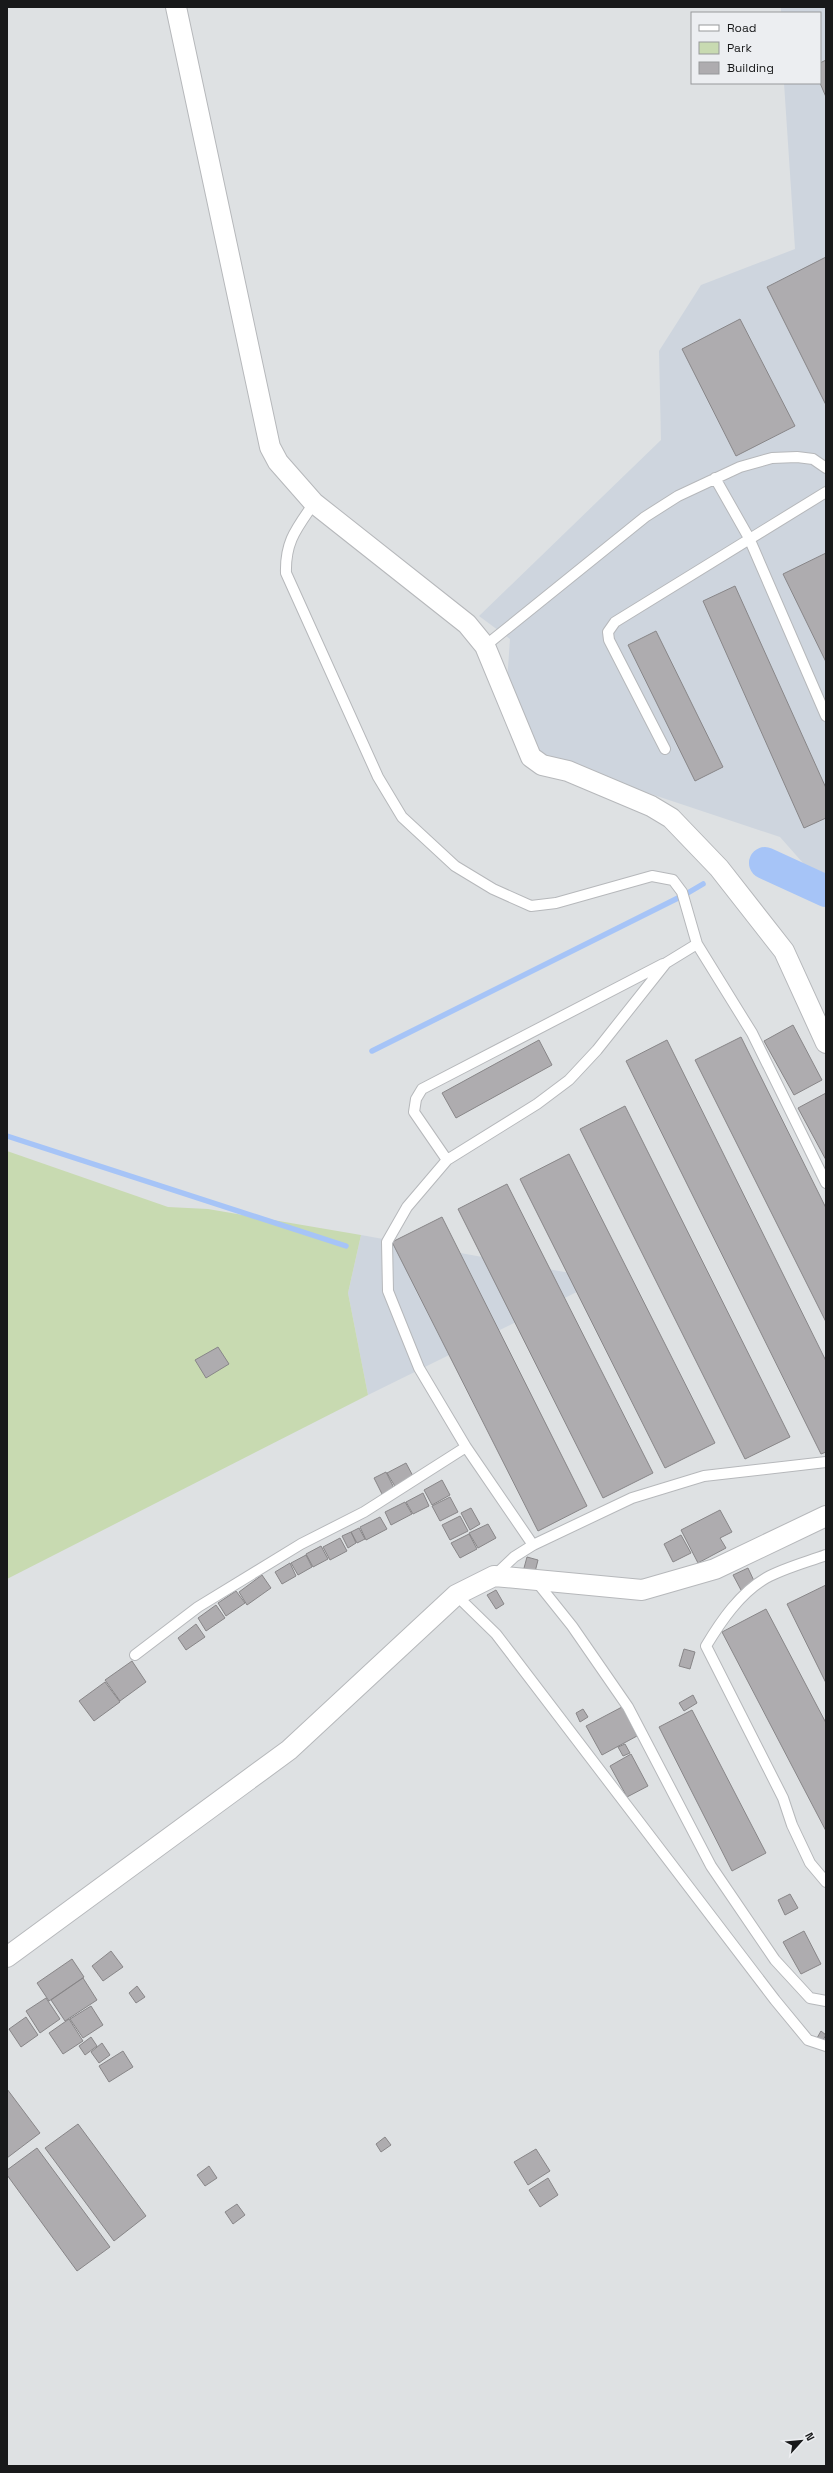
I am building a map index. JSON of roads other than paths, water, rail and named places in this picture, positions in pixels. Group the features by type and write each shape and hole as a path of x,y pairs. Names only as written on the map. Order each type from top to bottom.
{"street":[{"path":"176,7 270,447 278,462 314,503 449,608 467,624 485,646 532,757 542,765 568,771 652,806 671,818 685,831 719,868 784,952 826,1043"},
{"path":"7,1957 289,1750 456,1595 494,1576 642,1590 715,1569 826,1516"}],"lane":[{"path":"485,646 645,517 678,496 740,467 772,458 797,457 814,459 826,468"},
{"path":"715,478 748,538 826,716"},
{"path":"665,749 609,640 610,627 615,622 748,538 826,492"},
{"path":"314,503 291,536 286,554 286,573 378,777 402,817 455,866 493,889 531,906 556,903 652,876 673,880 682,892 698,944 752,1033 826,1183"},
{"path":"447,1160 414,1112 416,1098 422,1089 698,944"},
{"path":"533,1545 466,1447 420,1368 388,1291 387,1242 407,1207 447,1160 537,1104 569,1080 597,1050 666,962"},
{"path":"136,1655 198,1607 302,1544 364,1512 466,1447"},
{"path":"494,1576 514,1556 533,1545 632,1498 704,1476 826,1462"},
{"path":"826,1555 766,1578 749,1590 718,1625 706,1646 783,1798 792,1825 810,1863 826,1882"},
{"path":"536,1581 572,1626 628,1707 711,1866 775,1960 810,1998 826,2001"},
{"path":"456,1595 496,1634 775,2000 808,2040 826,2046"}],"waterway":[{"path":"765,863 826,891"},
{"path":"686,894 703,884"},
{"path":"372,1051 678,898"},
{"path":"7,1136 346,1246"}]}
